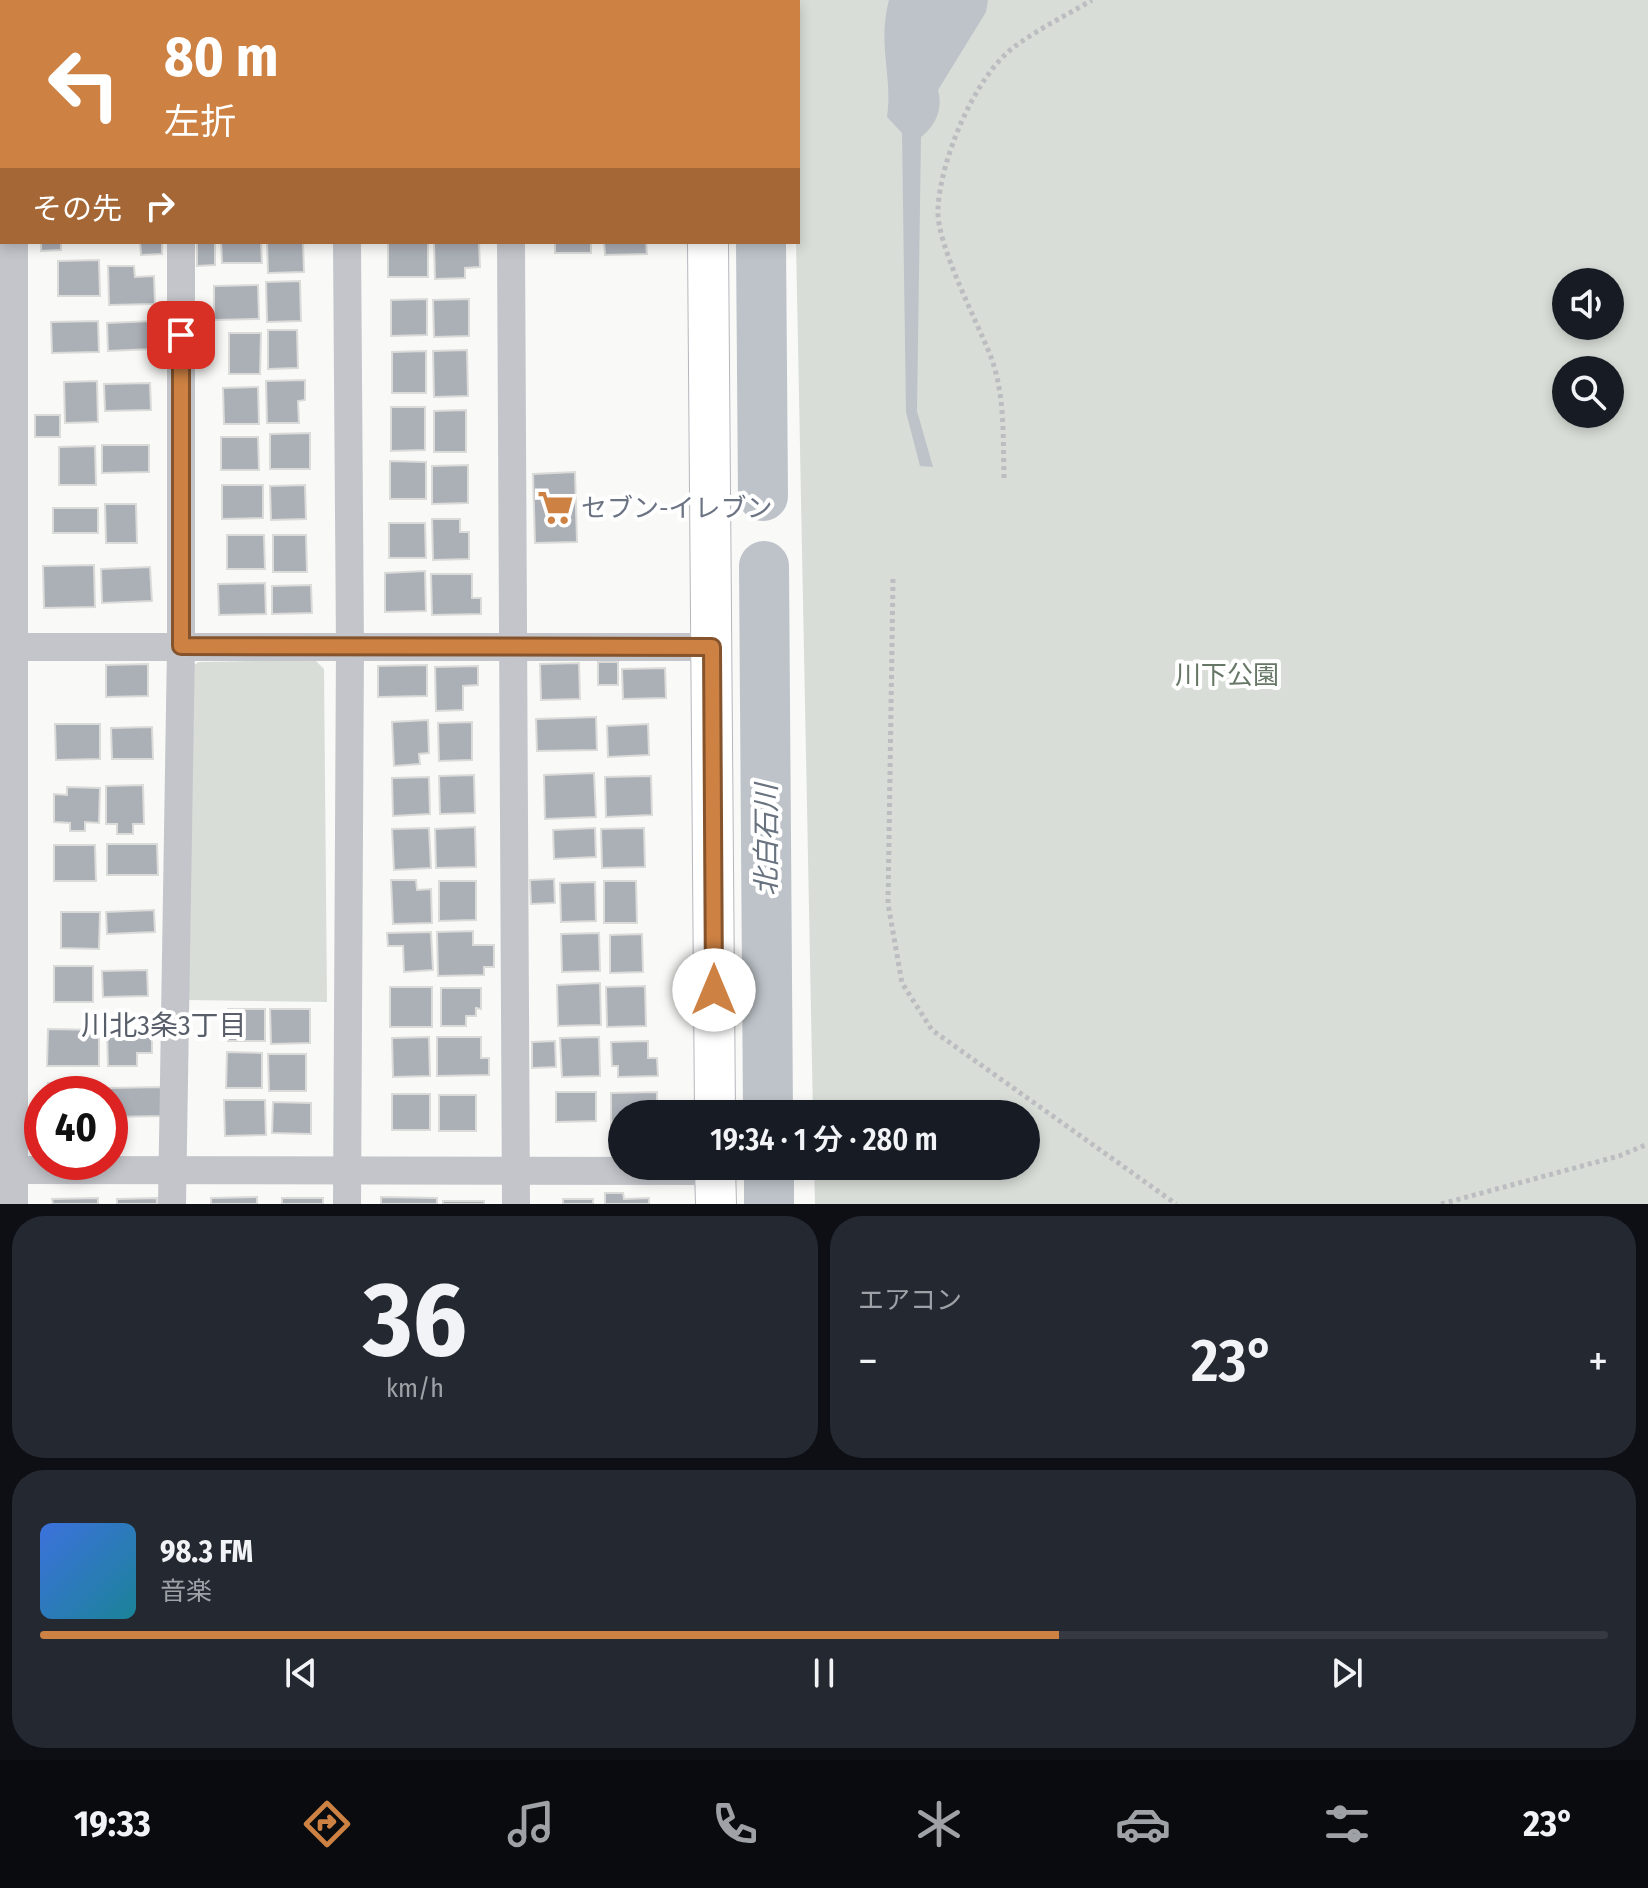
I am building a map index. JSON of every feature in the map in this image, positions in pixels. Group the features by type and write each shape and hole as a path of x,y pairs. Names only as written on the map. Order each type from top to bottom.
{"street":[{"path":"14,244 8,647 8,1170 14,1204"},
{"path":"172,1204 181,646 181,244"},
{"path":"347,244 350,647 347,1204"},
{"path":"511,244 516,1204"},
{"path":"708,244 715,1100"},
{"path":"8,647 712,647"},
{"path":"8,1170 347,1168 608,1176"}],"path":[{"path":"1004,478 1003,416 992,361 954,269 938,210 952,149 974,93 1012,48 1092,0"},
{"path":"893,579 888,904 902,983 932,1030 1176,1204"},
{"path":"1441,1204 1619,1156 1648,1144"}],"green space":[{"name":"川下公園","path":"800,0 1648,0 1648,1204 815,1204 814,1180 1040,1180 1040,1100 813,1100 796,244 800,244"},
{"path":"315,660 324,669 327,1002 189,1000 189,668 199,662"}],"shaded area":[{"path":"889,0 988,0 986,12 938,90 940,104 937,116 921,137 917,411 933,467 920,466 906,412 902,133 887,117 884,31"}],"building":[{"path":"41,244 61,244 61,250 41,251"},
{"path":"140,244 162,244 162,254 141,255"},
{"path":"197,244 215,244 215,265 197,266"},
{"path":"221,244 261,244 262,263 222,263"},
{"path":"267,244 303,244 304,272 268,273"},
{"path":"388,244 428,244 428,277 388,277"},
{"path":"434,244 479,244 480,267 465,268 465,278 435,279"},
{"path":"555,244 591,244 591,253 555,253"},
{"path":"604,244 646,244 647,254 605,255"},
{"path":"99,260 100,296 58,296 58,261"},
{"path":"108,266 134,266 135,277 154,276 155,304 109,305"},
{"path":"300,281 301,321 267,322 266,282"},
{"path":"258,285 259,319 214,320 214,286"},
{"path":"427,299 427,335 391,336 391,300"},
{"path":"469,299 469,336 434,337 433,300"},
{"path":"98,321 99,352 52,353 51,322"},
{"path":"153,321 154,349 108,351 107,323"},
{"path":"268,330 297,330 298,368 268,369"},
{"path":"229,333 261,333 260,374 229,374"},
{"path":"467,350 468,396 434,397 433,351"},
{"path":"426,351 426,393 392,393 392,352"},
{"path":"305,380 305,400 298,401 299,423 267,423 266,381"},
{"path":"97,381 98,422 65,423 64,382"},
{"path":"150,383 151,410 105,411 104,384"},
{"path":"258,387 259,424 224,424 223,388"},
{"path":"391,407 425,407 425,450 391,451"},
{"path":"466,410 466,452 434,452 434,411"},
{"path":"35,415 60,415 60,437 35,437"},
{"path":"310,433 310,469 270,469 270,434"},
{"path":"221,437 258,437 259,470 221,470"},
{"path":"102,445 149,445 149,472 102,473"},
{"path":"95,446 96,485 59,485 59,447"},
{"path":"390,461 426,462 426,499 390,499"},
{"path":"468,465 468,503 432,504 432,466"},
{"name":"セブン-イレブン","path":"575,472 577,542 535,543 533,474"},
{"path":"222,485 263,485 263,518 222,519"},
{"path":"305,485 306,519 271,520 270,486"},
{"path":"105,504 136,504 137,543 106,543"},
{"path":"53,508 98,508 98,533 53,533"},
{"path":"432,519 460,519 460,532 469,532 469,559 433,560"},
{"path":"389,523 425,523 426,558 389,558"},
{"path":"227,535 264,535 265,569 227,569"},
{"path":"273,535 306,535 307,572 273,572"},
{"path":"94,565 95,607 44,608 43,566"},
{"path":"150,567 152,601 102,603 101,569"},
{"path":"425,571 426,611 385,612 385,573"},
{"path":"431,574 472,574 472,598 481,598 481,614 432,615"},
{"path":"265,583 266,614 219,615 218,584"},
{"path":"311,585 312,613 272,614 272,586"},
{"path":"598,662 618,662 618,685 598,685"},
{"path":"579,663 580,699 541,700 540,664"},
{"path":"148,664 148,696 106,697 106,665"},
{"path":"427,665 427,696 378,697 378,666"},
{"path":"478,666 478,685 463,686 463,710 436,711 435,667"},
{"path":"665,668 666,698 623,699 622,669"},
{"path":"596,717 597,750 537,751 536,719"},
{"path":"428,720 429,753 419,754 420,764 394,766 392,722"},
{"path":"472,722 472,760 439,761 438,723"},
{"path":"55,724 100,724 100,759 56,760"},
{"path":"648,724 649,755 608,757 607,726"},
{"path":"152,727 153,759 112,759 111,728"},
{"path":"594,773 596,817 545,819 544,775"},
{"path":"474,775 475,813 440,814 439,776"},
{"path":"651,776 652,815 606,817 605,777"},
{"path":"429,777 430,814 393,816 392,778"},
{"path":"143,785 144,824 133,824 133,834 117,834 117,824 106,824 106,786"},
{"path":"67,787 100,788 99,823 85,822 85,831 70,831 70,823 54,822 54,794 67,795"},
{"path":"475,827 476,867 436,868 435,829"},
{"path":"429,828 431,868 394,870 392,829"},
{"path":"595,828 596,857 554,859 553,830"},
{"path":"644,828 645,867 602,868 601,829"},
{"path":"107,844 157,844 158,875 107,875"},
{"path":"54,845 95,845 96,881 54,881"},
{"path":"554,879 555,903 531,904 530,880"},
{"path":"391,880 416,880 417,890 431,889 432,923 393,924"},
{"path":"439,881 476,881 476,920 439,921"},
{"path":"604,881 636,881 637,923 604,923"},
{"path":"595,882 596,921 561,922 560,883"},
{"path":"154,910 155,932 107,934 106,912"},
{"path":"61,912 100,912 99,949 61,948"},
{"path":"473,931 473,945 494,945 494,967 484,967 484,975 438,976 437,932"},
{"path":"431,932 433,970 404,972 403,946 388,946 387,933"},
{"path":"599,933 600,971 562,972 561,934"},
{"path":"642,934 643,972 610,973 610,935"},
{"path":"54,966 93,966 93,1002 54,1002"},
{"path":"147,970 148,996 103,997 102,971"},
{"path":"600,983 601,1025 558,1026 557,985"},
{"path":"645,986 646,1026 607,1027 606,987"},
{"path":"390,987 432,987 432,1027 390,1027"},
{"path":"441,988 481,988 481,1009 476,1008 476,1016 466,1016 466,1026 441,1026"},
{"path":"228,1009 265,1009 265,1041 228,1041"},
{"path":"270,1009 310,1009 310,1043 271,1044"},
{"path":"48,1029 99,1030 99,1066 47,1066"},
{"path":"152,1030 152,1053 137,1053 137,1066 108,1066 107,1031"},
{"path":"429,1037 430,1076 393,1077 392,1038"},
{"path":"437,1037 481,1037 481,1058 489,1058 489,1075 437,1076"},
{"path":"599,1037 600,1076 562,1077 560,1038"},
{"path":"555,1041 556,1067 532,1068 532,1042"},
{"path":"648,1041 648,1058 657,1058 658,1076 618,1077 618,1066 612,1066 611,1042"},
{"path":"227,1052 262,1053 262,1088 226,1088"},
{"path":"268,1054 306,1054 306,1091 269,1091"},
{"path":"163,1087 164,1116 128,1117 128,1088"},
{"path":"556,1092 596,1092 596,1121 556,1122"},
{"path":"657,1092 657,1100 611,1100 611,1093"},
{"path":"392,1094 430,1094 430,1130 392,1130"},
{"path":"439,1095 476,1095 476,1131 439,1131"},
{"path":"224,1100 265,1100 266,1135 225,1136"},
{"path":"273,1102 311,1103 311,1134 272,1133"},
{"path":"605,1193 623,1193 624,1199 649,1198 649,1204 605,1204"},
{"path":"257,1197 257,1204 211,1204 211,1198"},
{"path":"381,1197 437,1198 437,1204 381,1204"},
{"path":"98,1198 98,1204 53,1204 52,1199"},
{"path":"157,1198 157,1204 117,1204 117,1199"},
{"path":"282,1198 323,1198 323,1204 282,1204"},
{"path":"563,1199 593,1199 593,1204 563,1204"},
{"path":"443,1201 484,1201 484,1204 443,1204"}],"waterway":[{"name":"北白石川","path":"761,244 763,496"},
{"name":"北白石川","path":"764,566 768,1100"},
{"name":"北白石川","path":"769,1180 769,1204"}],"place":[{"name":"セブン-イレブン","path":"555,508"}],"district":[{"name":"川北3条3丁目","path":"164,1025"}],"route":[{"path":"181,335 181,646 712,647 714,990"}]}
